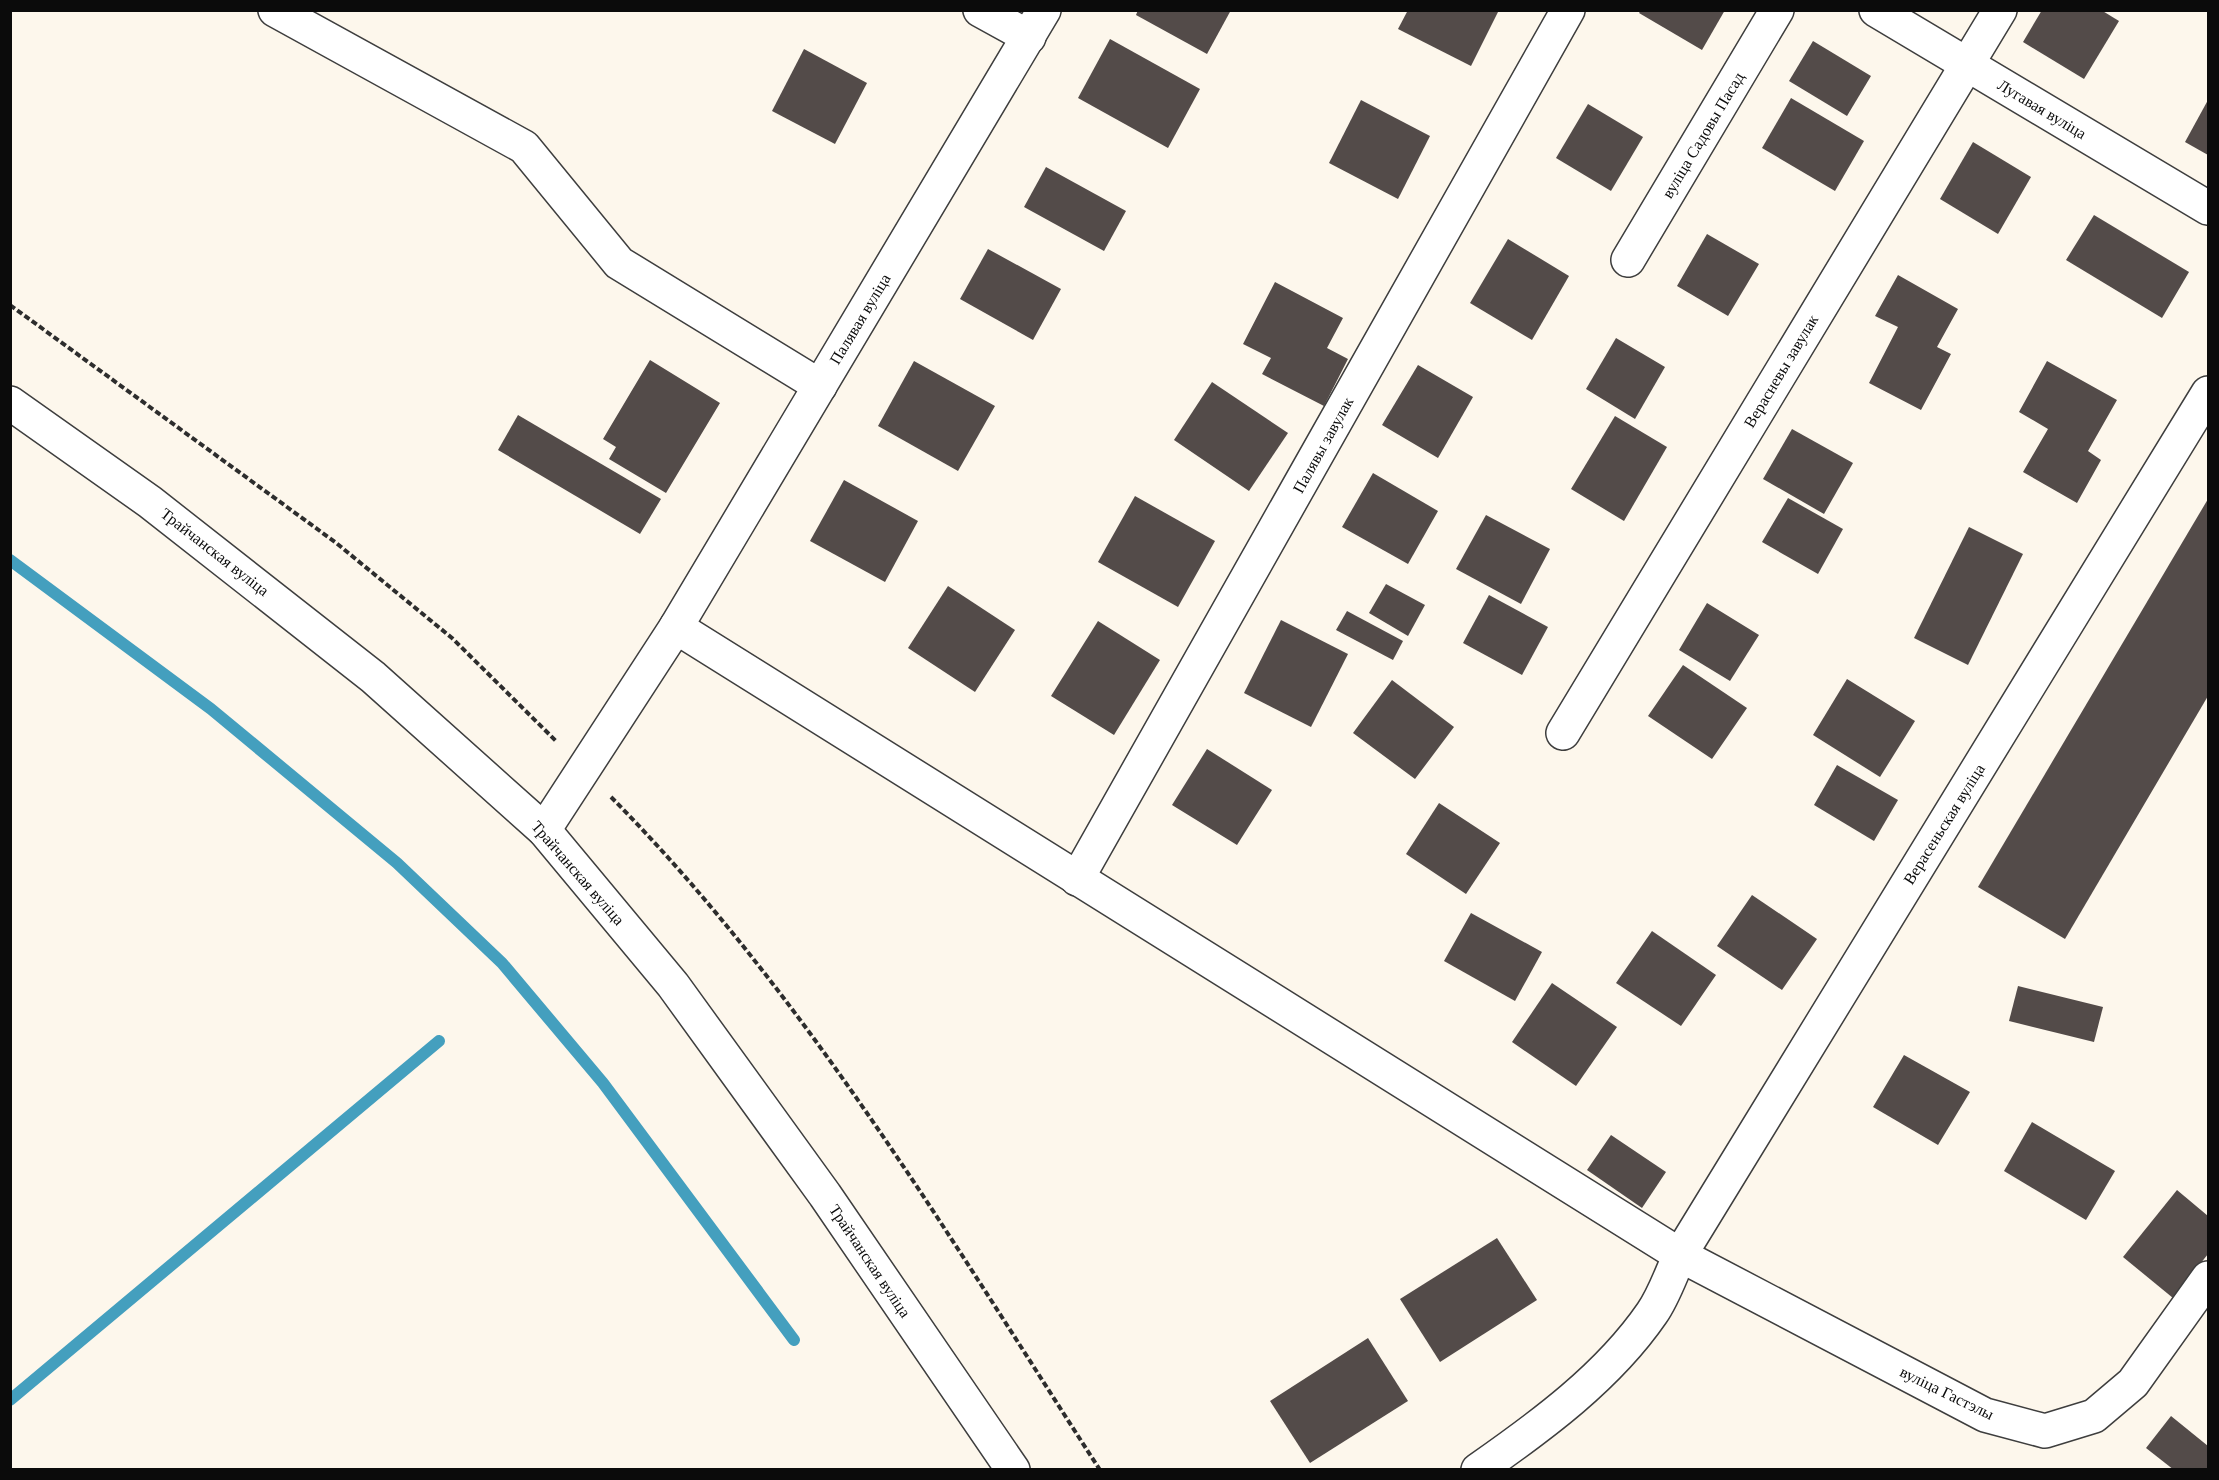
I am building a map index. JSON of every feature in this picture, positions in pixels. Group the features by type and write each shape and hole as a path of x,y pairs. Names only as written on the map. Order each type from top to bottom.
{"street":[{"path":"275,10 524,147 619,263 820,386"},
{"path":"980,10 1036,24"},
{"name":"Палявы завулак","path":"1077,879 1568,10"},
{"name":"вуліца Садовы Пасад","path":"1628,260 1777,10"},
{"name":"Лугавая вуліца","path":"1876,10 2208,208"},
{"name":"Верасневы завулак","path":"1563,733 2000,10"},
{"name":"Палявая вуліца","path":"544,830 676,627 1036,24"},
{"name":"Верасеньская вуліца","path":"1478,1470 1518,1442 1620,1355 1654,1311 1680,1255 2208,393"},
{"name":"Трайчанская вуліца","path":"10,403 150,501 373,677 544,830 673,985 825,1195 1013,1470"},
{"name":"вуліца Гастэлы","path":"676,627 1680,1255 1985,1415 2045,1431 2094,1416 2133,1383 2208,1278"}],"building":[{"path":"1138,10 1231,10 1207,54 1136,15"},
{"path":"1408,10 1499,10 1471,66 1398,29"},
{"path":"1641,10 1725,10 1702,50 1639,13"},
{"path":"2042,10 2101,10 2119,21 2084,79 2023,42"},
{"path":"1110,39 1200,89 1168,148 1078,98"},
{"path":"1813,41 1871,76 1847,116 1789,81"},
{"path":"804,49 867,83 835,144 772,111"},
{"path":"1791,98 1864,141 1835,191 1762,148"},
{"path":"1361,100 1430,136 1398,199 1329,163"},
{"path":"2208,100 2208,155 2185,142"},
{"path":"1588,104 1643,137 1611,191 1556,158"},
{"path":"1973,142 2031,177 1998,234 1940,199"},
{"path":"1046,167 1126,211 1104,251 1024,207"},
{"path":"2094,215 2189,272 2162,318 2066,260"},
{"path":"1707,234 1759,264 1728,316 1677,286"},
{"path":"1508,239 1569,276 1532,340 1470,303"},
{"path":"988,249 1061,289 1033,340 960,299"},
{"path":"1898,275 1958,309 1937,347 1951,354 1921,410 1869,383 1898,327 1875,316"},
{"path":"1275,282 1343,318 1327,348 1348,359 1324,406 1262,374 1271,358 1243,344"},
{"path":"1616,338 1665,367 1635,419 1586,389"},
{"path":"650,360 720,403 666,493 609,459 616,447 603,439"},
{"path":"914,361 995,406 958,471 878,426"},
{"path":"2047,361 2117,400 2088,451 2101,460 2077,503 2023,472 2048,429 2019,412"},
{"path":"1418,365 1473,397 1438,458 1382,425"},
{"path":"1212,382 1288,433 1249,491 1174,440"},
{"path":"518,415 661,499 640,534 498,450"},
{"path":"1615,416 1667,447 1624,521 1571,489"},
{"path":"1792,429 1853,463 1824,514 1763,479"},
{"path":"1373,473 1438,511 1408,564 1342,527"},
{"path":"844,480 918,521 885,582 810,541"},
{"path":"1135,496 1215,541 1178,607 1098,562"},
{"path":"1788,498 1843,529 1818,574 1762,542"},
{"path":"2208,499 2208,696 2065,939 1978,887"},
{"path":"1486,515 1550,549 1521,604 1456,569"},
{"path":"1969,527 2023,554 1968,665 1914,638"},
{"path":"1386,584 1425,605 1408,636 1369,613"},
{"path":"948,586 1015,630 975,692 908,648"},
{"path":"1489,595 1548,627 1522,675 1463,643"},
{"path":"1707,603 1759,635 1730,681 1679,650"},
{"path":"1347,611 1403,641 1393,660 1336,630"},
{"path":"1281,620 1348,654 1311,727 1244,693"},
{"path":"1098,621 1160,660 1114,735 1051,696"},
{"path":"1683,665 1747,708 1712,759 1648,716"},
{"path":"1847,679 1915,721 1880,777 1813,735"},
{"path":"1392,680 1454,727 1415,779 1353,733"},
{"path":"1207,749 1272,790 1237,845 1172,805"},
{"path":"1837,765 1898,800 1874,841 1814,805"},
{"path":"1439,803 1500,843 1466,894 1406,854"},
{"path":"1752,895 1817,939 1782,990 1717,946"},
{"path":"1471,913 1542,952 1515,1001 1444,961"},
{"path":"1652,931 1716,975 1681,1026 1616,983"},
{"path":"1552,983 1617,1027 1576,1086 1512,1042"},
{"path":"2018,986 2103,1007 2094,1042 2009,1021"},
{"path":"1904,1055 1970,1092 1938,1145 1873,1107"},
{"path":"2032,1122 2115,1171 2086,1220 2004,1171"},
{"path":"1611,1135 1666,1172 1642,1208 1587,1170"},
{"path":"2177,1190 2208,1216 2208,1254 2173,1298 2123,1257"},
{"path":"1497,1238 1537,1300 1440,1362 1400,1299"},
{"path":"1368,1338 1408,1401 1310,1463 1270,1401"},
{"path":"2171,1416 2208,1446 2208,1470 2174,1470 2146,1448"}],"waterway":[{"path":"10,560 211,709 397,863 502,963 603,1083 794,1340"},
{"path":"10,1400 439,1041"}]}
